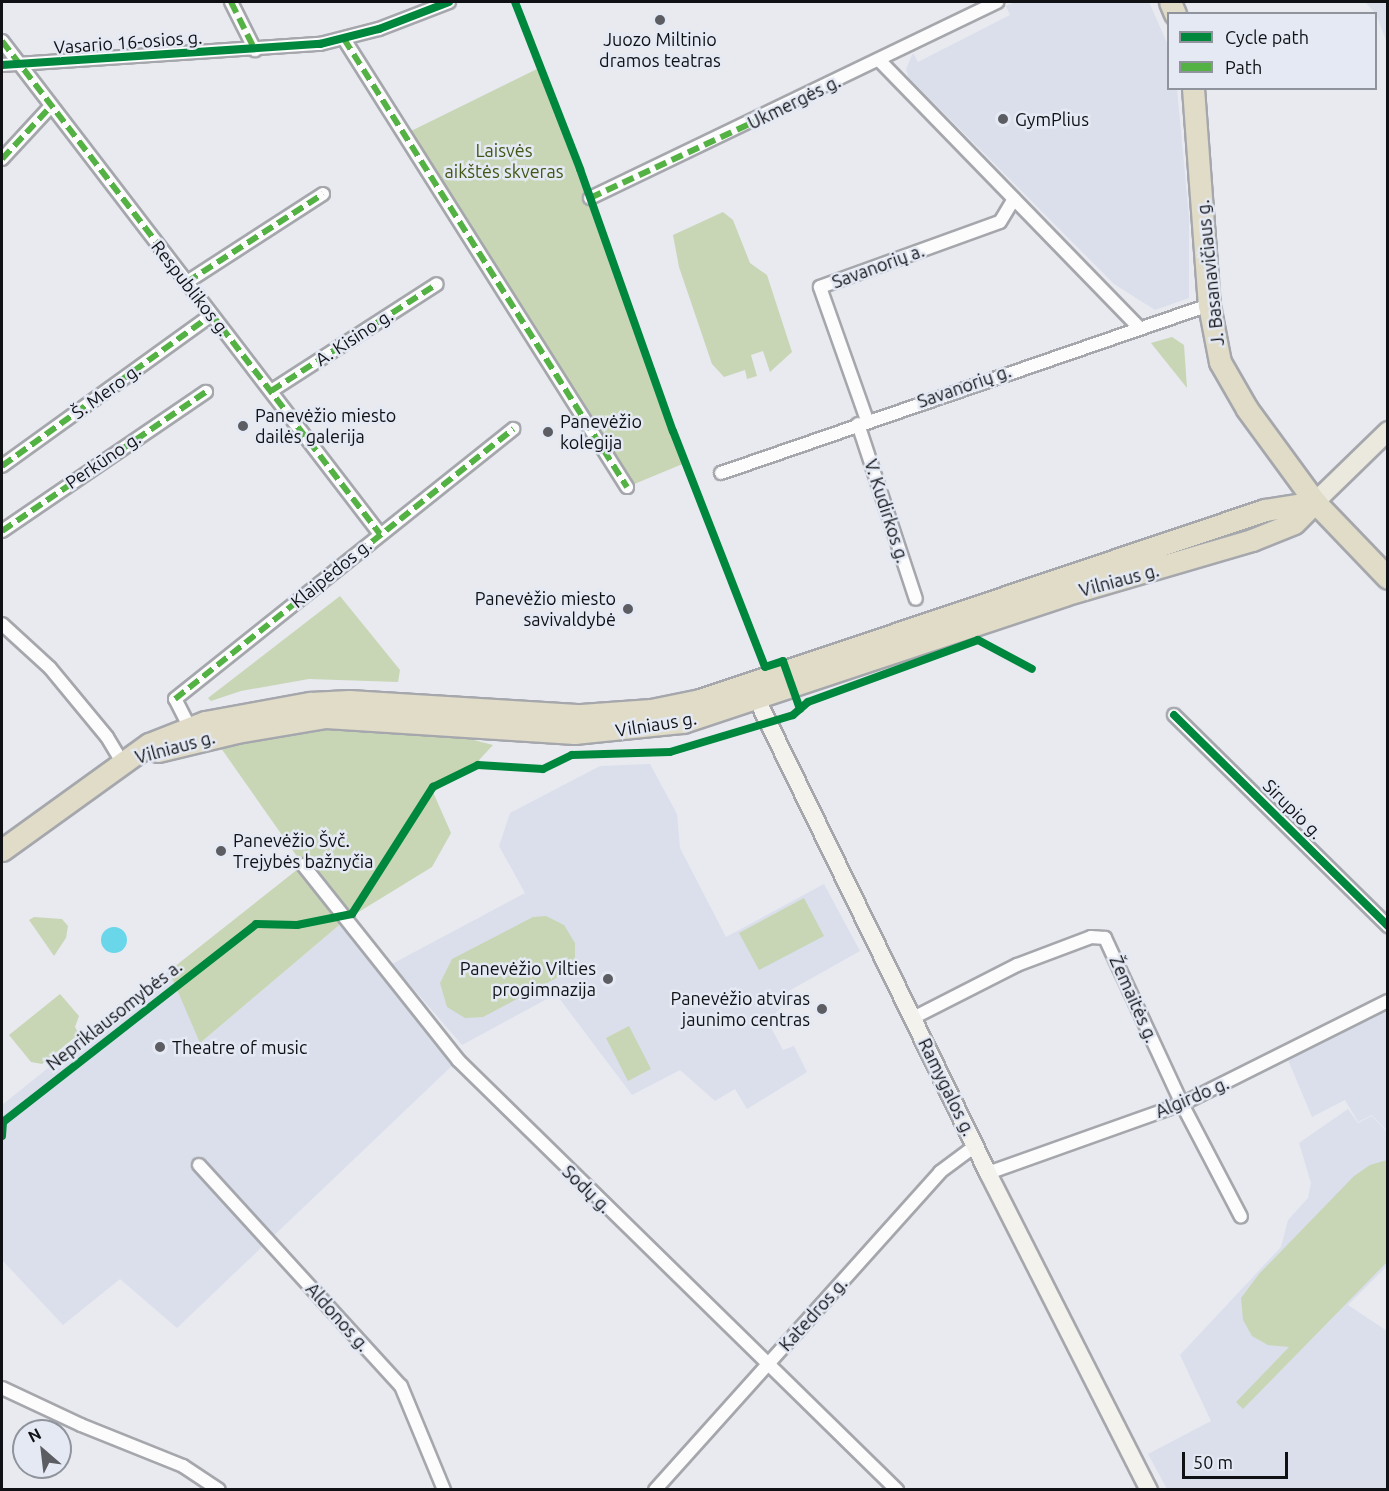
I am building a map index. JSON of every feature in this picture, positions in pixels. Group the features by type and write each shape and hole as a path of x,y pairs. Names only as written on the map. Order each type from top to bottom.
{"highway":[{"name":"J. Basanavičiaus g.","path":"1193,90 1209,304 1215,343 1231,384 1316,502 1388,578"},
{"name":"Vilniaus g.","path":"122,762 193,734 277,708 349,701 570,715 628,713 753,691 1266,510 1316,502"},
{"path":"2,850 122,762"}],"main road":[{"path":"1316,502 1388,431"},
{"name":"Ramygalos g.","path":"753,691 988,1173 1149,1490"}],"street":[{"path":"231,2 255,50"},
{"name":"Vasario 16-osios g.","path":"2,65 255,50 345,39 449,2"},
{"name":"Ukmergės g.","path":"590,198 754,122 997,2"},
{"path":"345,39 627,488"},
{"name":"Respublikos g.","path":"2,41 380,534"},
{"path":"879,60 1139,327"},
{"path":"2,159 51,106"},
{"path":"187,282 323,194"},
{"name":"Savanorių a.","path":"862,422 820,287 1000,222 1014,199"},
{"name":"A. Kisino g.","path":"271,391 436,284"},
{"name":"Savanorių g.","path":"721,473 862,422 1209,304"},
{"name":"Š. Mero g.","path":"2,465 211,315"},
{"name":"Perkūno g.","path":"2,531 206,392"},
{"name":"V. Kudirkos g.","path":"862,422 916,599"},
{"name":"Klaipėdos g.","path":"193,734 175,699 513,429"},
{"path":"2,624 50,668 107,737 122,762"},
{"name":"Sirupio g.","path":"1174,715 1388,926"},
{"name":"Sodų g.","path":"303,865 458,1060 897,1490"},
{"name":"Žemaitės g.","path":"913,1018 1017,965 1100,936 1109,942 1182,1104 1241,1217"},
{"name":"Algirdo g.","path":"988,1173 1182,1104 1286,1055 1388,1001"},
{"name":"Katedros g.","path":"656,1490 940,1172 975,1146"},
{"name":"Aldonos g.","path":"199,1165 401,1386 444,1490"},
{"path":"2,1388 81,1425 183,1466 219,1490"}],"shaded area":[{"path":"1015,2 1149,2 1167,43 1167,90 1177,90 1189,217 1189,298 1155,310 1114,284 909,78 906,69 913,53 918,62 1010,15 1006,6"},
{"path":"1365,2 1387,2 1387,43 1377,12 1374,12"},
{"name":"Panevėžio Vilties progimnazija","path":"650,764 677,814 680,848 726,937 824,884 860,951 780,996 784,1004 768,1022 783,1050 794,1046 807,1072 747,1109 735,1089 715,1101 680,1070 632,1095 556,994 462,1045 392,964 525,893 499,846 510,813 600,766"},
{"path":"344,921 458,1060 177,1328 120,1279 63,1325 2,1260 2,1105 169,971 201,1042"},
{"path":"1387,1001 1387,1131 1372,1115 1358,1122 1345,1100 1312,1117 1286,1055"},
{"path":"1348,1109 1358,1123 1372,1116 1387,1132 1387,1266 1348,1305 1387,1331 1387,1489 1167,1489 1148,1454 1211,1421 1180,1355 1281,1247 1288,1220 1308,1198 1311,1183 1299,1143"}],"green space":[{"name":"Laisvės aikštės skveras","path":"541,67 685,463 627,487 407,133"},
{"path":"723,212 733,220 750,263 767,275 792,352 770,372 763,351 751,355 757,376 747,379 745,370 724,377 712,364 679,267 673,235"},
{"path":"1172,337 1184,345 1187,388 1151,343"},
{"path":"340,596 400,670 398,682 309,679 241,691 211,701 208,698"},
{"path":"323,726 443,732 493,745 468,772 433,792 451,833 432,867 344,921 200,1043 169,971 303,865 216,741"},
{"path":"804,898 824,936 759,970 739,933"},
{"path":"546,916 564,925 575,943 575,957 564,974 483,1017 465,1018 447,1007 440,983 452,959 533,917"},
{"path":"34,917 62,919 68,926 66,938 54,956 29,920"},
{"path":"60,994 79,1016 75,1027 79,1034 42,1064 31,1062 9,1035"},
{"path":"629,1026 651,1069 628,1081 606,1038"},
{"path":"1387,1160 1387,1262 1243,1409 1236,1402 1289,1347 1268,1345 1252,1336 1243,1320 1241,1298 1259,1274 1354,1176 1370,1165"}],"water":[{"path":"114,927 123,931 127,940 123,949 114,953 105,949 101,940 105,931"}],"marked path":[{"path":"231,2 255,50"},
{"path":"344,39 627,487"},
{"path":"2,41 380,534"},
{"path":"2,159 51,106"},
{"path":"590,198 754,122"},
{"path":"187,282 323,194"},
{"path":"271,391 437,284"},
{"path":"2,466 211,315"},
{"path":"2,531 206,392"},
{"path":"175,699 513,429"}],"cycle path":[{"path":"2,65 320,44 379,29 449,2"},
{"path":"515,2 580,169 673,431 765,667 783,661 800,709"},
{"name":"Nepriklausomybės a.","path":"2,1136 3,1122 256,924 297,925 352,914 433,787 478,765 543,769 572,755 670,752 793,715 808,702 978,640 1032,669"},
{"path":"1174,715 1388,926"}],"place":[{"name":"Juozo Miltinio dramos teatras","path":"660,20"},
{"name":"GymPlius","path":"1003,119"},
{"name":"Panevėžio miesto dailės galerija","path":"243,426"},
{"name":"Panevėžio kolegija","path":"548,432"},
{"name":"Panevėžio miesto savivaldybė","path":"628,609"},
{"name":"Panevėžio Švč. Trejybės bažnyčia","path":"221,851"},
{"name":"Panevėžio Vilties progimnazija","path":"608,979"},
{"name":"Panevėžio atviras jaunimo centras","path":"822,1009"},
{"name":"Theatre of music","path":"160,1047"}]}
